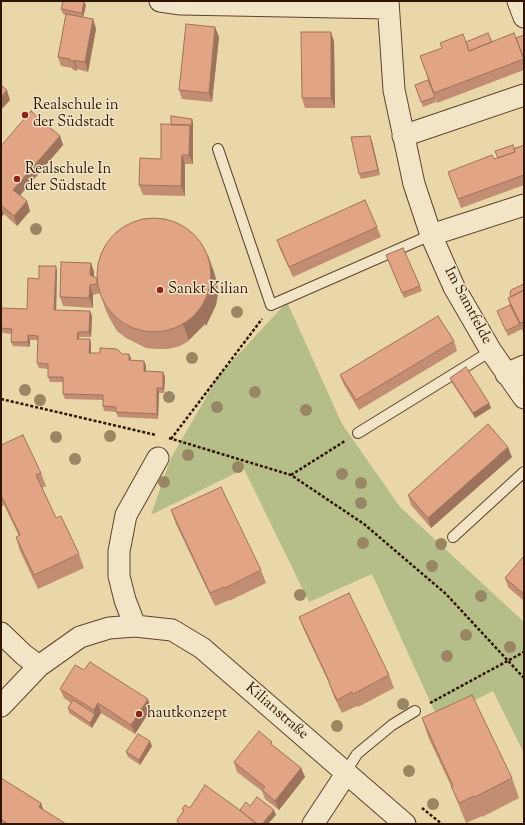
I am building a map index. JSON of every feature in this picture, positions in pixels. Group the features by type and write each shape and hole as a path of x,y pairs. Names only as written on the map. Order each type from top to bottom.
{"street":[{"path":"160,1 181,4 388,5"},
{"path":"518,1 524,16"},
{"name":"Im Samtfelde","path":"388,5 394,90 414,184 431,235 454,287 491,351 515,370 524,398"},
{"path":"403,136 524,95"},
{"path":"431,235 524,205"},
{"path":"135,626 125,600 119,576 119,551 126,515 158,458"},
{"name":"Kilianstraße","path":"1,706 39,666 80,637 108,628 135,626 172,630 202,648 405,824"},
{"path":"1,633 39,666"},
{"path":"313,824 342,780 345,772"}],"lane":[{"path":"218,149 272,305 431,235"},
{"path":"358,433 491,351"},
{"path":"453,536 524,472"},
{"path":"345,772 357,754 392,726 415,711"}],"path":[{"path":"171,438 272,305"},
{"path":"1,399 171,438 291,475 364,524 446,594 524,678"},
{"path":"291,475 358,433"},
{"path":"415,711 524,652"}],"green space":[{"path":"287,302 342,424 400,507 524,622 524,753 493,691 438,719 372,574 309,602 244,469 151,515 171,458 219,375"}],"building":[{"path":"63,1 84,1 82,13 61,9"},
{"path":"66,14 93,19 85,62 74,60 70,61 70,59 58,57"},
{"path":"186,24 215,27 209,93 179,90"},
{"path":"301,32 331,32 331,98 302,98"},
{"path":"488,33 492,42 469,51 466,42"},
{"path":"514,33 524,59 434,93 420,56 442,48 440,43 463,34 469,51"},
{"path":"524,35 524,56 523,57 516,38"},
{"path":"428,80 435,97 421,102 415,85"},
{"path":"1,85 7,90 1,97"},
{"name":"Realschule In der Südstadt","path":"31,111 60,136 13,190 27,201 14,216 1,205 1,146"},
{"path":"171,116 192,119 191,130 190,125 171,125"},
{"path":"161,124 190,125 189,155 182,155 181,186 139,185 140,158 161,159"},
{"path":"370,136 378,170 359,174 351,137"},
{"path":"513,145 515,152 498,158 495,151"},
{"path":"524,145 524,175 458,199 448,172 492,155 494,159 515,152 514,149"},
{"path":"365,200 377,227 289,267 277,240"},
{"name":"Sankt Kilian","path":"154,218 176,222 186,227 202,243 207,253 211,275 207,297 202,307 186,323 176,328 154,332 132,328 122,323 106,307 101,297 97,275 101,253 106,243 122,227 132,222"},
{"path":"403,248 420,286 402,293 386,255"},
{"path":"61,262 91,263 90,275 97,278 97,284 90,285 89,298 60,297"},
{"path":"39,266 56,266 54,310 90,311 89,332 78,332 77,339 90,339 89,353 100,353 100,348 117,349 122,354 129,354 129,360 144,361 144,371 163,372 163,388 157,388 157,414 116,412 116,407 103,406 103,395 63,394 63,377 48,377 48,364 37,363 38,336 28,335 28,342 11,342 12,329 1,328 1,308 27,309 28,278 39,279"},
{"path":"524,284 524,290 511,297 511,290"},
{"path":"524,290 524,322 520,323 508,298"},
{"path":"510,305 520,324 506,331 497,311"},
{"path":"438,316 454,341 356,400 340,375"},
{"path":"466,367 489,403 473,413 450,378"},
{"path":"488,424 508,447 428,518 408,495"},
{"path":"23,435 41,473 36,475 56,518 61,516 79,554 34,575 16,537 20,535 1,495 1,445"},
{"path":"221,487 261,570 225,588 224,587 210,593 171,510"},
{"path":"524,556 524,594 505,578"},
{"path":"349,593 389,675 353,694 352,692 337,700 299,617"},
{"path":"90,662 148,699 131,725 98,703 94,710 60,689 75,665 84,670"},
{"path":"472,695 512,778 475,797 474,796 459,803 451,786 453,786 422,718"},
{"path":"73,700 95,714 90,723 68,708"},
{"path":"259,731 272,742 271,744 301,768 275,801 262,790 265,787 234,762"},
{"path":"138,734 150,741 139,760 126,752"},
{"path":"1,778 41,803 39,807 66,824 8,824 1,819"},
{"path":"205,785 256,823 179,824 177,820 184,810 182,809 185,805 190,808"},
{"path":"257,797 274,810 262,824 256,824 240,810 246,802 250,806"}],"place":[{"name":"Realschule in der Südstadt","path":"25,115"},
{"name":"Realschule In der Südstadt","path":"17,179"},
{"name":"Sankt Kilian","path":"160,290"},
{"name":"hautkonzept","path":"139,714"}]}
